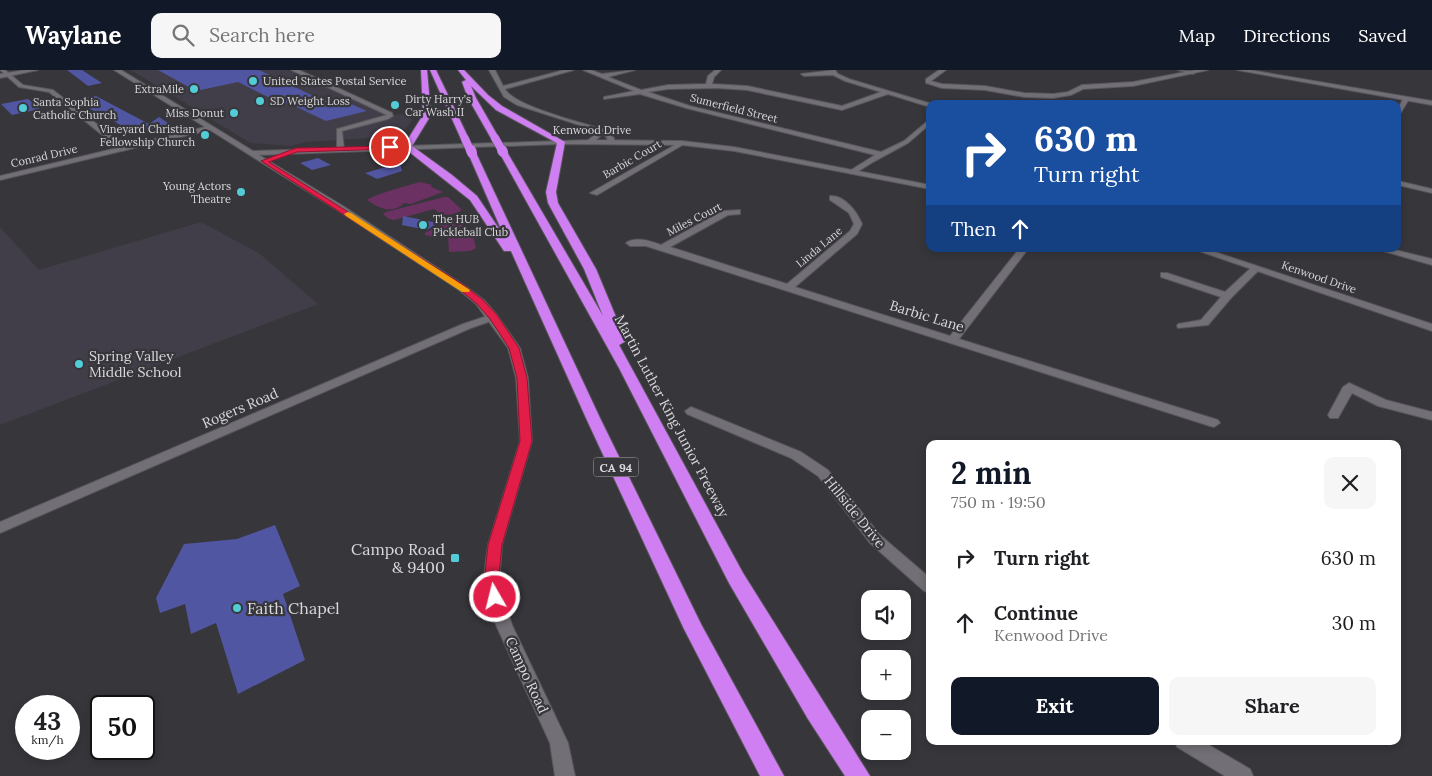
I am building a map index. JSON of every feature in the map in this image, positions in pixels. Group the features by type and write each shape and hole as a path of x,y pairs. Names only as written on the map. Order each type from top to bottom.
{"highway":[{"path":"424,70 427,115 406,147 449,177 474,198 511,253 527,271"},
{"name":"CA 94","path":"433,70 593,418 694,629 772,776"},
{"path":"461,71 485,97 499,108 561,142 551,192 553,202 590,269 624,352 638,394"},
{"name":"Martin Luther King Junior Freeway","path":"461,71 472,98 626,368 736,578 816,712 858,776"}],"street":[{"path":"0,76 5,72 35,70"},
{"name":"Campo Road","path":"116,70 264,161 455,283 480,302 493,317 517,354 526,410 526,441 495,545 491,583 504,625 558,743 565,776"},
{"path":"294,70 390,114 386,118 339,130 340,148"},
{"path":"492,70 506,96 527,108 603,131 611,138 610,142"},
{"path":"501,88 571,70"},
{"name":"Sumerfield Street","path":"586,70 641,92 688,107 881,154"},
{"path":"602,76 632,70"},
{"path":"709,86 711,76 718,70"},
{"path":"943,70 928,80 928,82 942,86 985,88 1024,95 1053,96 1069,94 1082,87 1124,86 1205,70"},
{"path":"1181,70 1193,72"},
{"path":"1240,70 1432,103"},
{"path":"804,74 833,71 847,80 926,104"},
{"path":"5,72 21,86 51,90 125,149"},
{"path":"606,98 676,87 709,86 747,88 842,108 888,92"},
{"path":"1401,108 1406,99"},
{"path":"676,112 688,107"},
{"path":"854,172 881,154 906,142 926,124"},
{"name":"Conrad Drive","path":"0,178 211,128"},
{"path":"590,142 603,131"},
{"name":"Kenwood Drive","path":"251,153 340,148 561,142 682,143 734,149 926,187"},
{"name":"Barbic Court","path":"594,193 682,143"},
{"path":"264,161 296,150"},
{"path":"1401,184 1432,191"},
{"name":"Linda Lane","path":"787,289 854,232 858,224 853,212 833,198"},
{"name":"Miles Court","path":"662,248 726,213 737,212"},
{"name":"Barbic Lane","path":"630,242 647,243 1214,423"},
{"path":"952,339 1022,252"},
{"name":"Kenwood Drive","path":"1207,252 1432,328"},
{"path":"1393,252 1432,262"},
{"path":"1182,326 1204,323 1227,296 1255,269"},
{"path":"1164,275 1227,296"},
{"name":"Rogers Road","path":"0,528 467,326 493,317"},
{"path":"1334,415 1349,387 1382,403 1432,416"},
{"name":"Hillside Drive","path":"691,411 796,455 823,473 875,539 926,584"},
{"path":"1191,745 1243,776"}],"shaded area":[{"path":"131,70 288,70 389,115 411,114 412,121 399,136 306,142 291,146 250,143"},
{"path":"420,182 432,185 431,187 443,192 411,204 404,203 395,209 381,208 367,200 384,193"},
{"path":"448,197 462,210 448,215 434,209 394,220 389,219 383,214 386,212"},
{"path":"456,217 468,220 469,222 441,238 425,235 425,233"},
{"name":"Spring Valley Middle School","path":"201,222 260,254 318,304 0,425 0,227 39,270"},
{"path":"466,230 472,232 476,248 470,251 449,252 448,235"}],"building":[{"path":"67,70 82,70 102,83 88,86"},
{"path":"158,70 259,70 322,100 330,98 345,105 351,104 367,111 326,121 288,103 282,104 238,82 196,91"},
{"path":"96,96 149,124 159,117 171,125 133,133 77,100"},
{"name":"Santa Sophia Catholic Church","path":"28,99 40,109 12,115 1,104"},
{"path":"318,158 331,165 312,170 300,163"},
{"path":"400,163 402,171 377,179 365,173"},
{"name":"The HUB Pickleball Club","path":"403,216 438,223 427,230 402,225"},
{"name":"Faith Chapel","path":"275,525 300,586 283,594 305,660 238,694 216,623 191,634 185,604 160,613 156,598 184,544 237,539"}],"slow traffic":[{"path":"348,214 465,290"}],"place":[{"name":"United States Postal Service","path":"253,81"},
{"name":"ExtraMile","path":"194,89"},
{"name":"SD Weight Loss","path":"260,101"},
{"name":"Dirty Harry's Car Wash II","path":"395,105"},
{"name":"Santa Sophia Catholic Church","path":"23,108"},
{"name":"Miss Donut","path":"234,113"},
{"name":"Vineyard Christian Fellowship Church","path":"205,135"},
{"name":"Young Actors Theatre","path":"241,192"},
{"name":"The HUB Pickleball Club","path":"423,225"},
{"name":"Spring Valley Middle School","path":"79,364"},
{"name":"Campo Road & 9400","path":"455,558"},
{"name":"Faith Chapel","path":"237,608"}],"route":[{"path":"390,147 296,150 264,161 462,288 480,302 493,317 514,348 522,378 526,410 526,441 495,545 491,583 495,597"}]}
